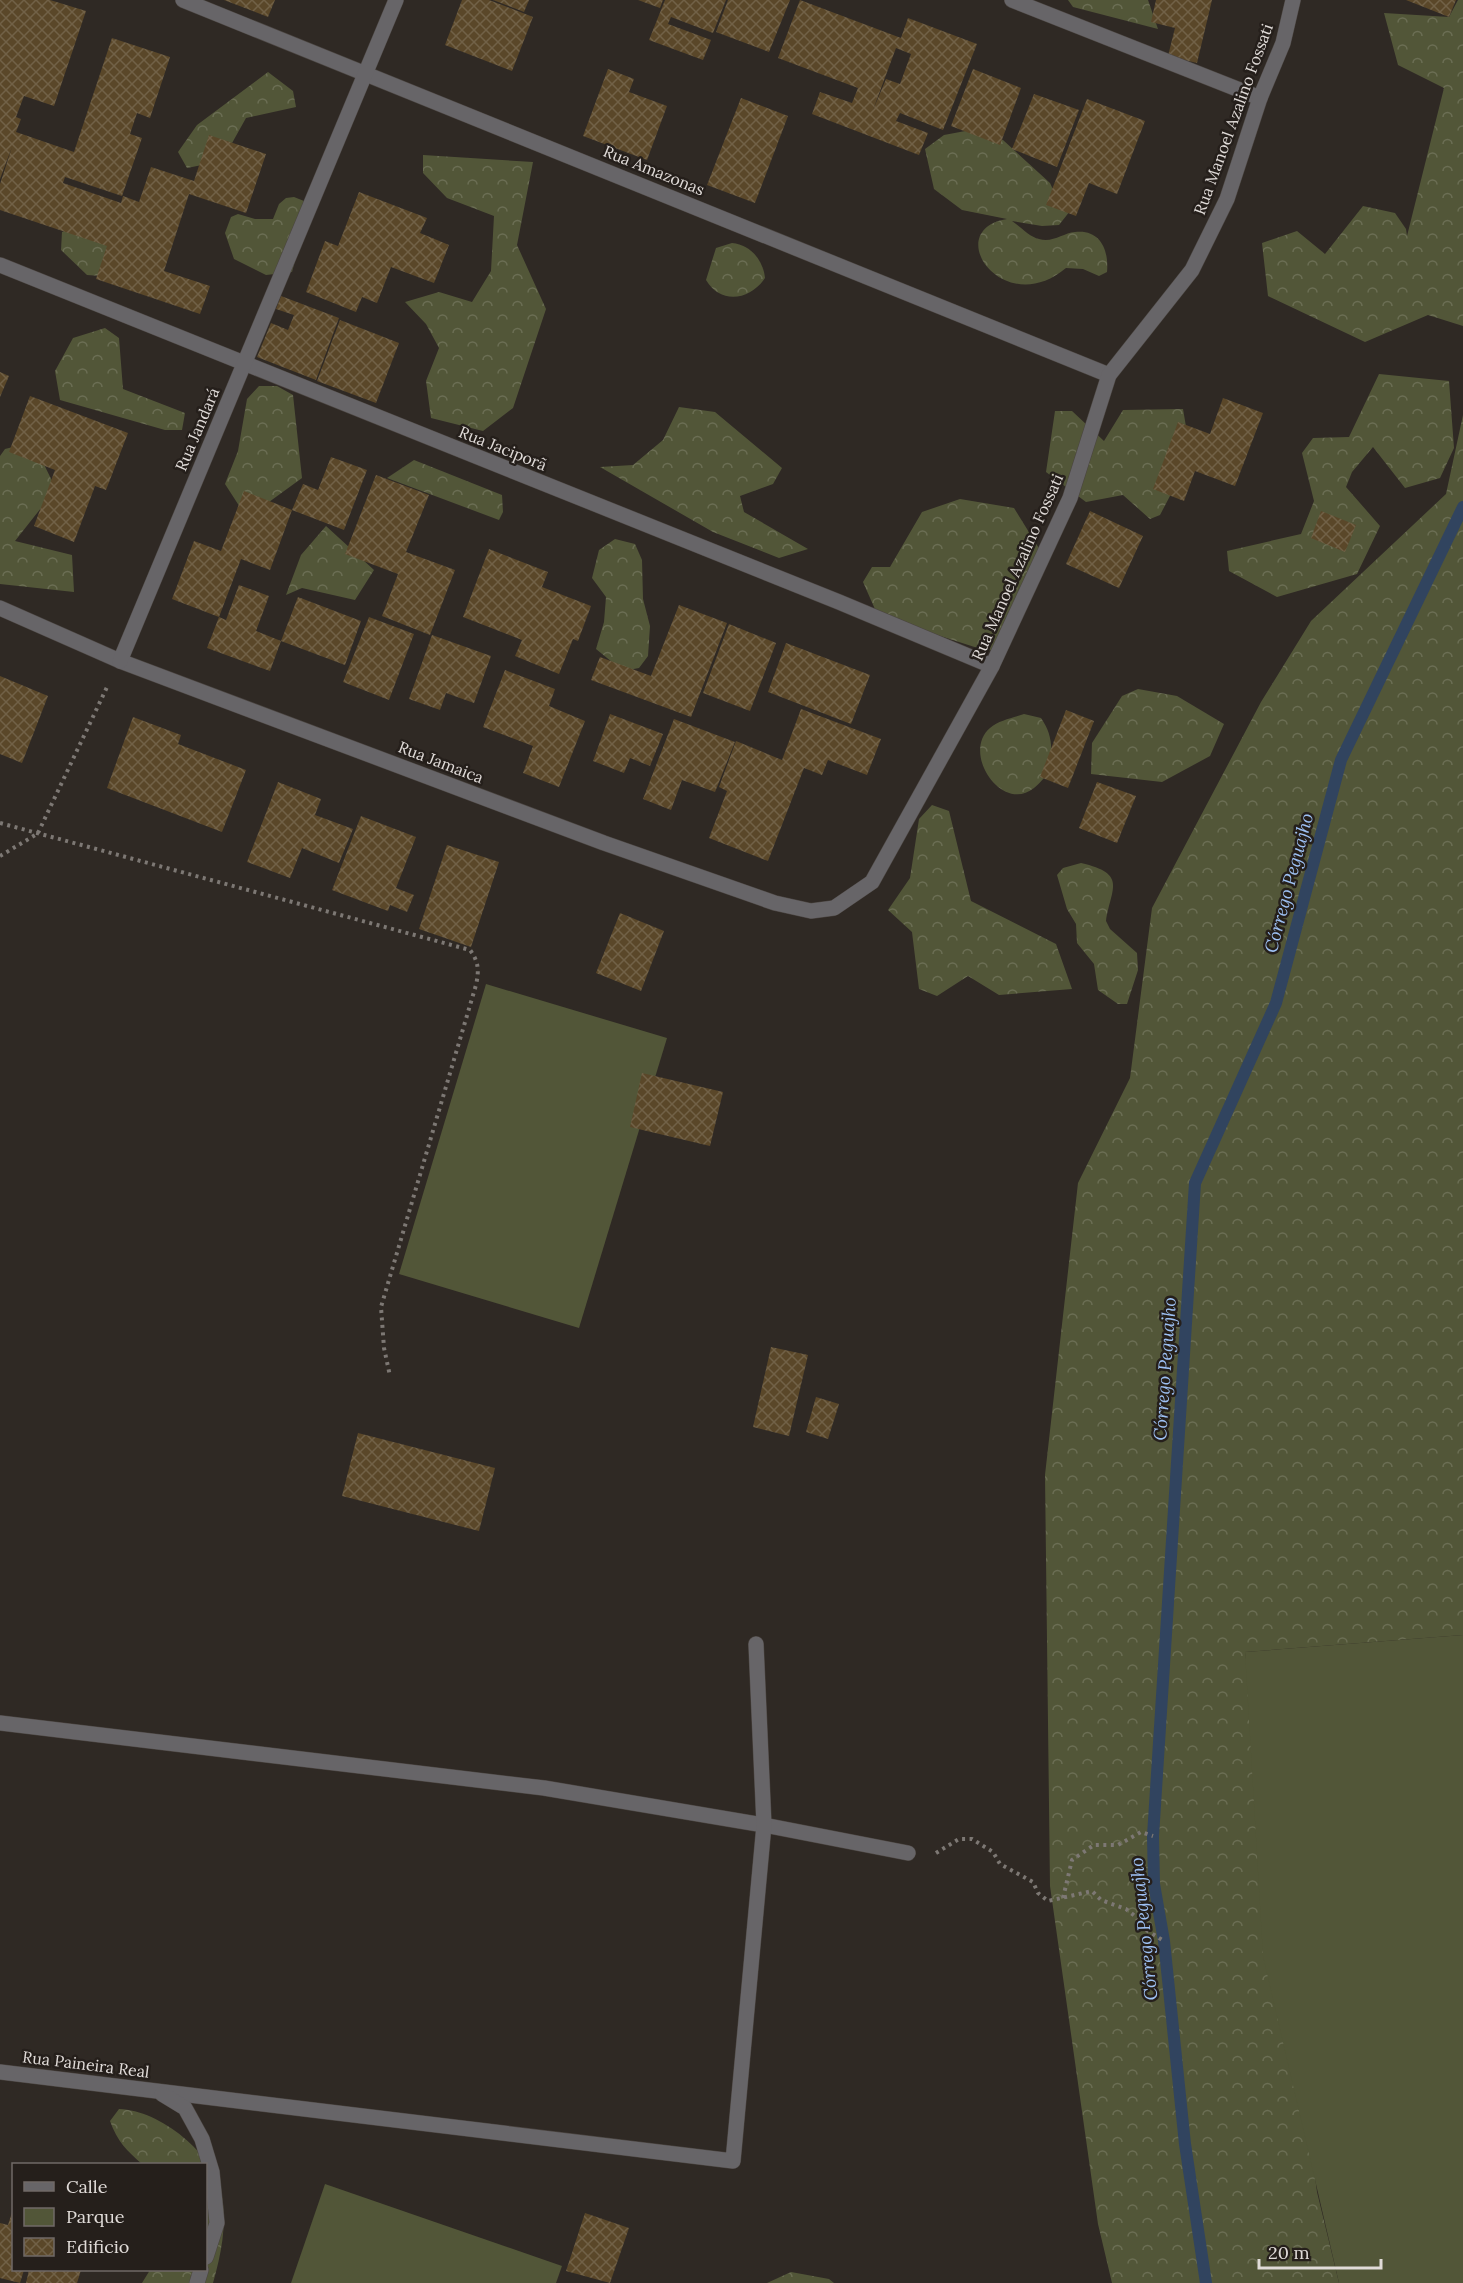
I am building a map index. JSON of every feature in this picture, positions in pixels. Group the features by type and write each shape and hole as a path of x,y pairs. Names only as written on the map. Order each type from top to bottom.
{"street":[{"name":"Rua Amazonas","path":"183,0 367,72 1109,375"},
{"name":"Rua Jandará","path":"120,661 396,0"},
{"path":"1012,0 1260,98"},
{"name":"Rua Manoel Azalino Fossati","path":"872,882 992,666 1070,498 1109,375 1192,270 1227,199 1260,98 1283,43 1293,0"},
{"name":"Rua Jaciporã","path":"0,265 828,597 992,666"},
{"name":"Rua Jamaica","path":"0,608 120,661 593,839 775,903 811,911 834,908 872,882"},
{"path":"157,2091 733,2161 764,1825 756,1644"},
{"path":"0,1724 544,1788 764,1825 908,1853"},
{"name":"Rua Paineira Real","path":"0,2072 157,2091 185,2108 202,2139 212,2172 217,2223 207,2254"}],"path":[{"path":"0,856 38,834 120,661"},
{"path":"0,824 470,950 477,959 476,985 381,1307 384,1348 390,1376"},
{"path":"1063,1899 1072,1860 1083,1851 1094,1845 1119,1845 1141,1832 1153,1836"},
{"path":"908,1853 931,1855 959,1839 972,1839 993,1852 1000,1864 1033,1882 1038,1893 1048,1902 1079,1892 1092,1891 1101,1900 1126,1909 1136,1917 1143,1928 1164,1941"}],"green space":[{"path":"1068,0 1148,0 1158,29 1073,7"},
{"path":"1458,0 1463,0 1463,326 1428,315 1365,342 1268,296 1262,243 1297,231 1325,254 1363,206 1395,213 1406,229 1407,236 1444,88 1398,65 1384,13 1449,17"},
{"path":"268,72 293,91 296,107 246,118 222,161 187,168 178,152 197,125"},
{"path":"976,129 1003,140 1050,183 1056,196 1070,211 1059,225 1042,226 1012,221 1032,236 1044,240 1075,232 1091,234 1102,243 1105,249 1107,272 1099,276 1083,269 1066,268 1043,282 1021,284 1002,279 988,268 980,253 979,239 988,226 1007,219 962,210 934,189 925,149 944,135"},
{"path":"423,155 533,162 517,245 546,309 513,408 483,431 431,418 426,381 439,348 426,324 405,302 439,292 472,302 491,271 494,216 447,198 423,173"},
{"path":"294,197 309,203 315,210 300,242 292,272 266,275 234,259 225,233 231,217 238,214 255,219 273,219 279,204 286,198"},
{"path":"71,229 113,242 101,276 87,275 61,250 62,232"},
{"path":"732,243 739,244 755,254 762,265 765,278 752,291 736,297 719,293 706,280 716,248"},
{"path":"105,328 119,338 123,389 185,413 182,430 165,430 60,400 55,371 73,338"},
{"path":"1379,374 1449,381 1454,448 1440,478 1405,488 1373,447 1352,472 1346,487 1380,526 1357,574 1277,597 1229,571 1227,551 1301,534 1314,501 1302,453 1313,438 1349,437"},
{"path":"259,386 277,386 293,395 302,478 247,518 225,484 238,451 247,399"},
{"path":"679,407 715,412 782,468 773,484 740,496 744,512 808,549 779,558 713,532 600,467 633,465 663,440"},
{"path":"1183,409 1191,456 1160,515 1150,519 1123,495 1086,502 1046,472 1055,411 1072,411 1104,441 1123,410"},
{"path":"1463,415 1463,1635 1245,1652 1317,2192 1339,2283 1112,2283 1098,2224 1050,1886 1045,1475 1078,1183 1130,1078 1152,908 1261,702 1311,621 1446,494"},
{"path":"33,442 56,489 15,541 72,555 74,592 0,584 0,456 5,449"},
{"path":"414,460 502,495 503,512 499,520 387,478"},
{"path":"960,499 1014,508 1040,550 1004,647 987,651 878,616 863,582 872,567 890,567 922,512"},
{"path":"326,526 374,570 355,600 302,588 286,595 301,555"},
{"path":"615,539 635,544 642,560 643,599 650,626 648,656 639,668 623,671 596,649 604,622 606,597 592,578 599,550"},
{"path":"1138,689 1177,696 1224,724 1210,756 1162,782 1091,774 1092,743 1122,696"},
{"path":"1024,714 1041,718 1045,724 1051,741 1050,759 1045,776 1034,788 1022,794 1010,793 998,787 989,777 980,752 982,739 994,725"},
{"path":"932,805 949,811 971,901 1056,944 1072,989 999,995 968,976 937,996 919,989 912,932 888,910 910,878 919,819"},
{"path":"1081,863 1096,867 1111,877 1113,891 1106,921 1110,929 1137,953 1138,970 1127,1004 1118,1004 1098,990 1094,964 1077,943 1076,924 1067,909 1057,875 1063,868"},
{"path":"486,984 667,1038 579,1328 399,1274"},
{"path":"1463,1635 1463,2283 1339,2283 1263,1956 1245,1652"},
{"path":"119,2109 135,2111 151,2117 183,2137 209,2165 217,2180 223,2207 221,2251 213,2283 142,2283 149,2271 207,2271 207,2163 141,2163 123,2145 110,2121"},
{"path":"325,2184 562,2266 556,2283 291,2283"},
{"path":"791,2272 829,2279 834,2283 767,2283"}],"building":[{"path":"0,0 50,0 86,11 54,106 24,96 16,117 21,119 16,132 74,152 112,38 170,57 150,118 137,113 130,134 142,138 122,196 65,177 63,183 121,203 123,196 139,202 151,167 194,181 209,135 266,154 246,213 189,194 164,271 210,286 200,314 96,279 107,246 0,210 0,184 12,147 0,179"},
{"path":"224,0 275,0 268,17"},
{"path":"462,0 489,0 533,17 512,71 445,45"},
{"path":"493,0 529,0 524,12"},
{"path":"638,0 663,0 660,8"},
{"path":"665,0 726,0 713,33 671,17 668,24 711,40 703,60 649,40"},
{"path":"728,0 790,0 769,52 716,32"},
{"path":"800,0 901,38 908,18 977,44 943,130 900,113 896,121 928,133 919,155 812,114 820,92 852,103 858,88 778,58","holes":["896,48 911,54 900,84 886,79 873,110"]},
{"path":"1156,0 1212,0 1197,63 1168,56 1175,28 1151,22"},
{"path":"1406,0 1456,0 1449,17"},
{"path":"608,69 634,79 629,92 667,106 647,160 583,136"},
{"path":"973,69 1021,88 1000,145 951,126"},
{"path":"1034,94 1079,110 1057,167 1012,149"},
{"path":"741,98 788,116 755,203 707,185"},
{"path":"1087,99 1145,121 1117,194 1089,183 1076,216 1046,205"},
{"path":"359,192 427,218 420,233 449,245 434,283 391,267 377,303 362,297 356,312 306,292 325,241 338,246"},
{"path":"281,296 339,318 316,380 257,357 271,323 288,330 294,315 276,309"},
{"path":"340,320 399,343 376,403 317,381"},
{"path":"0,372 9,376 0,397"},
{"path":"30,396 128,433 106,490 95,486 74,542 34,526 55,470 9,452"},
{"path":"1223,398 1263,413 1235,486 1195,471 1184,501 1153,489 1178,422 1210,434"},
{"path":"331,457 367,470 344,530 292,510 303,484 318,490"},
{"path":"376,475 429,495 406,552 455,570 430,635 382,616 398,574 345,554"},
{"path":"244,491 292,510 270,570 241,559 219,617 172,599 194,541 221,551"},
{"path":"1090,511 1143,536 1119,588 1066,564"},
{"path":"1321,511 1356,525 1345,552 1311,538"},
{"path":"489,549 548,572 542,587 591,606 578,641 573,639 559,674 515,656 522,640 463,617"},
{"path":"239,585 269,596 256,631 281,641 270,671 207,648 219,617 226,620"},
{"path":"298,597 361,621 345,665 281,641"},
{"path":"679,605 727,623 691,717 591,680 600,657 651,676"},
{"path":"369,617 414,634 389,700 343,682"},
{"path":"729,624 776,643 750,711 703,693"},
{"path":"432,635 491,656 474,703 446,693 440,710 409,699"},
{"path":"786,643 870,675 851,724 768,692"},
{"path":"505,670 555,689 549,706 585,721 559,787 523,773 533,746 483,727"},
{"path":"0,676 48,696 22,763 0,754"},
{"path":"801,709 881,739 867,775 828,760 822,775 804,768 768,861 709,838 727,791 719,787 736,741 782,760"},
{"path":"1066,710 1094,721 1068,788 1040,777"},
{"path":"610,714 663,734 650,766 630,758 624,773 593,761"},
{"path":"133,717 181,735 178,744 246,770 222,832 107,788"},
{"path":"674,719 735,742 715,792 682,780 671,810 643,799"},
{"path":"278,782 321,799 315,815 353,829 339,863 302,848 290,878 247,862"},
{"path":"1097,782 1136,796 1117,843 1079,828"},
{"path":"361,816 416,837 396,888 414,895 407,912 390,905 388,911 332,890"},
{"path":"447,845 499,862 471,947 419,929"},
{"path":"620,913 664,931 641,991 596,973"},
{"path":"642,1073 723,1092 710,1146 630,1127"},
{"path":"771,1347 808,1355 789,1436 753,1427"},
{"path":"816,1397 839,1404 828,1439 806,1432"},
{"path":"358,1433 495,1468 479,1531 342,1496"},
{"path":"12,2212 12,2271 24,2271 20,2283 0,2278 0,2223 8,2225"},
{"path":"585,2213 629,2228 610,2283 566,2271"},
{"path":"29,2271 81,2271 77,2283 26,2283"}],"waterway":[{"name":"Córrego Peguajho","path":"1206,2283 1185,2144 1164,1941 1154,1884 1153,1836 1195,1183 1276,1003 1341,760 1463,507"}]}
